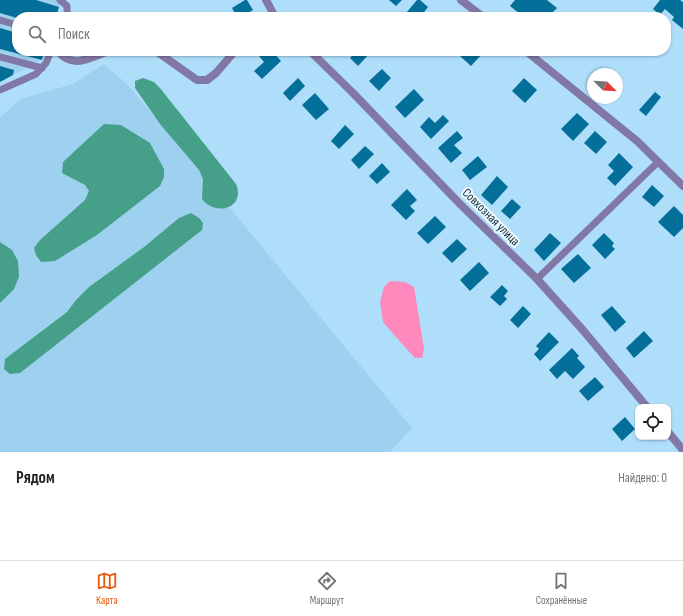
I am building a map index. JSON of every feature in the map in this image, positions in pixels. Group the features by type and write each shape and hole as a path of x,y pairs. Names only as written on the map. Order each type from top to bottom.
{"street":[{"path":"266,0 272,12"},
{"path":"461,0 477,12"},
{"path":"61,56 72,61 86,60 96,56"},
{"path":"163,56 197,80 207,80 216,73 229,56"},
{"name":"Совхозная улица","path":"315,56 461,205 537,279 582,328 645,404"},
{"path":"532,56 637,141 683,186"},
{"path":"671,436 683,450"}],"lane":[{"path":"60,0 67,6 68,12"},
{"path":"0,20 12,24"},
{"path":"0,90 36,74 46,63 49,56"},
{"path":"0,57 42,68"},
{"path":"537,279 658,162"}],"shaded area":[{"path":"0,0 62,0 58,12 12,12 12,56 43,56 42,60 0,82"},
{"path":"104,64 128,85 412,428 390,452 0,452 0,117 21,99 73,84"},
{"path":"143,78 154,82 160,88 236,184 238,192 237,199 233,204 228,207 215,208 208,205 202,199 203,179 199,170 160,124 135,88 135,81"},
{"path":"104,124 121,125 150,143 164,169 164,177 160,186 97,235 55,261 41,262 36,255 34,248 40,240 85,200 89,191 85,185 62,173 63,162"},
{"path":"191,213 199,218 203,223 202,230 20,373 10,374 4,369 5,359 67,312 89,287 144,247 179,218"},
{"path":"0,242 12,250 18,261 19,277 14,289 0,303"},
{"path":"390,281 405,282 414,287 424,349 422,358 415,358 383,322 380,302 384,287"}],"building":[{"path":"0,0 36,0 59,7 58,12 12,12 12,17 0,13"},
{"path":"247,0 253,10 250,12 234,12 232,8"},
{"path":"389,0 402,0 396,6"},
{"path":"417,0 420,0 428,7 424,12 407,12"},
{"path":"515,0 547,0 557,8 553,12 518,12 510,6"},
{"path":"660,0 680,0 683,2 683,29 672,20 674,17 671,14 671,12 665,9 662,12 656,12 653,9"},
{"path":"0,28 12,32 12,52 0,49"},
{"path":"27,56 43,56 42,60"},
{"path":"259,56 276,56 281,61 262,79 254,71 264,62"},
{"path":"352,56 367,56 358,66 350,58"},
{"path":"460,56 480,56 471,66"},
{"path":"0,66 14,70 13,75 0,82"},
{"path":"382,69 391,78 379,91 369,81"},
{"path":"298,78 305,86 290,101 283,93"},
{"path":"524,78 537,90 525,103 512,91"},
{"path":"414,89 424,100 405,118 395,107"},
{"path":"655,92 661,97 646,116 639,110"},
{"path":"315,93 329,109 316,120 302,105"},
{"path":"577,113 589,124 573,141 561,129"},
{"path":"443,115 449,121 431,139 420,127 429,117 435,123"},
{"path":"345,125 354,134 339,149 331,141"},
{"path":"457,131 463,138 454,145 462,153 451,163 438,148"},
{"path":"595,131 607,142 596,154 584,143"},
{"path":"365,146 374,154 359,169 351,160"},
{"path":"619,153 633,167 615,186 607,178 614,171 608,165"},
{"path":"478,156 487,167 470,180 462,170"},
{"path":"382,163 390,172 377,184 369,176"},
{"path":"497,176 508,187 492,205 481,195"},
{"path":"652,185 664,196 654,207 642,197"},
{"path":"407,189 417,200 410,206 415,211 406,220 391,205"},
{"path":"512,199 521,207 510,219 501,211"},
{"path":"674,206 683,215 683,228 674,237 658,222"},
{"path":"435,216 446,227 428,244 417,233"},
{"path":"550,233 561,243 544,261 534,250"},
{"path":"604,233 614,243 612,246 615,249 605,259 592,245"},
{"path":"457,239 467,249 452,263 442,253"},
{"path":"578,254 591,268 574,283 561,269"},
{"path":"479,262 489,273 470,291 460,280"},
{"path":"502,285 508,291 504,296 507,299 500,306 490,297"},
{"path":"523,306 531,314 518,328 510,320"},
{"path":"612,306 626,322 615,332 601,315"},
{"path":"644,331 653,341 634,358 626,348"},
{"path":"549,332 559,342 540,361 534,354 539,349 536,346"},
{"path":"572,348 579,356 577,358 585,367 573,379 565,371 557,379 549,370"},
{"path":"595,377 604,387 588,401 579,391"},
{"path":"625,417 635,429 622,441 612,429"}]}
